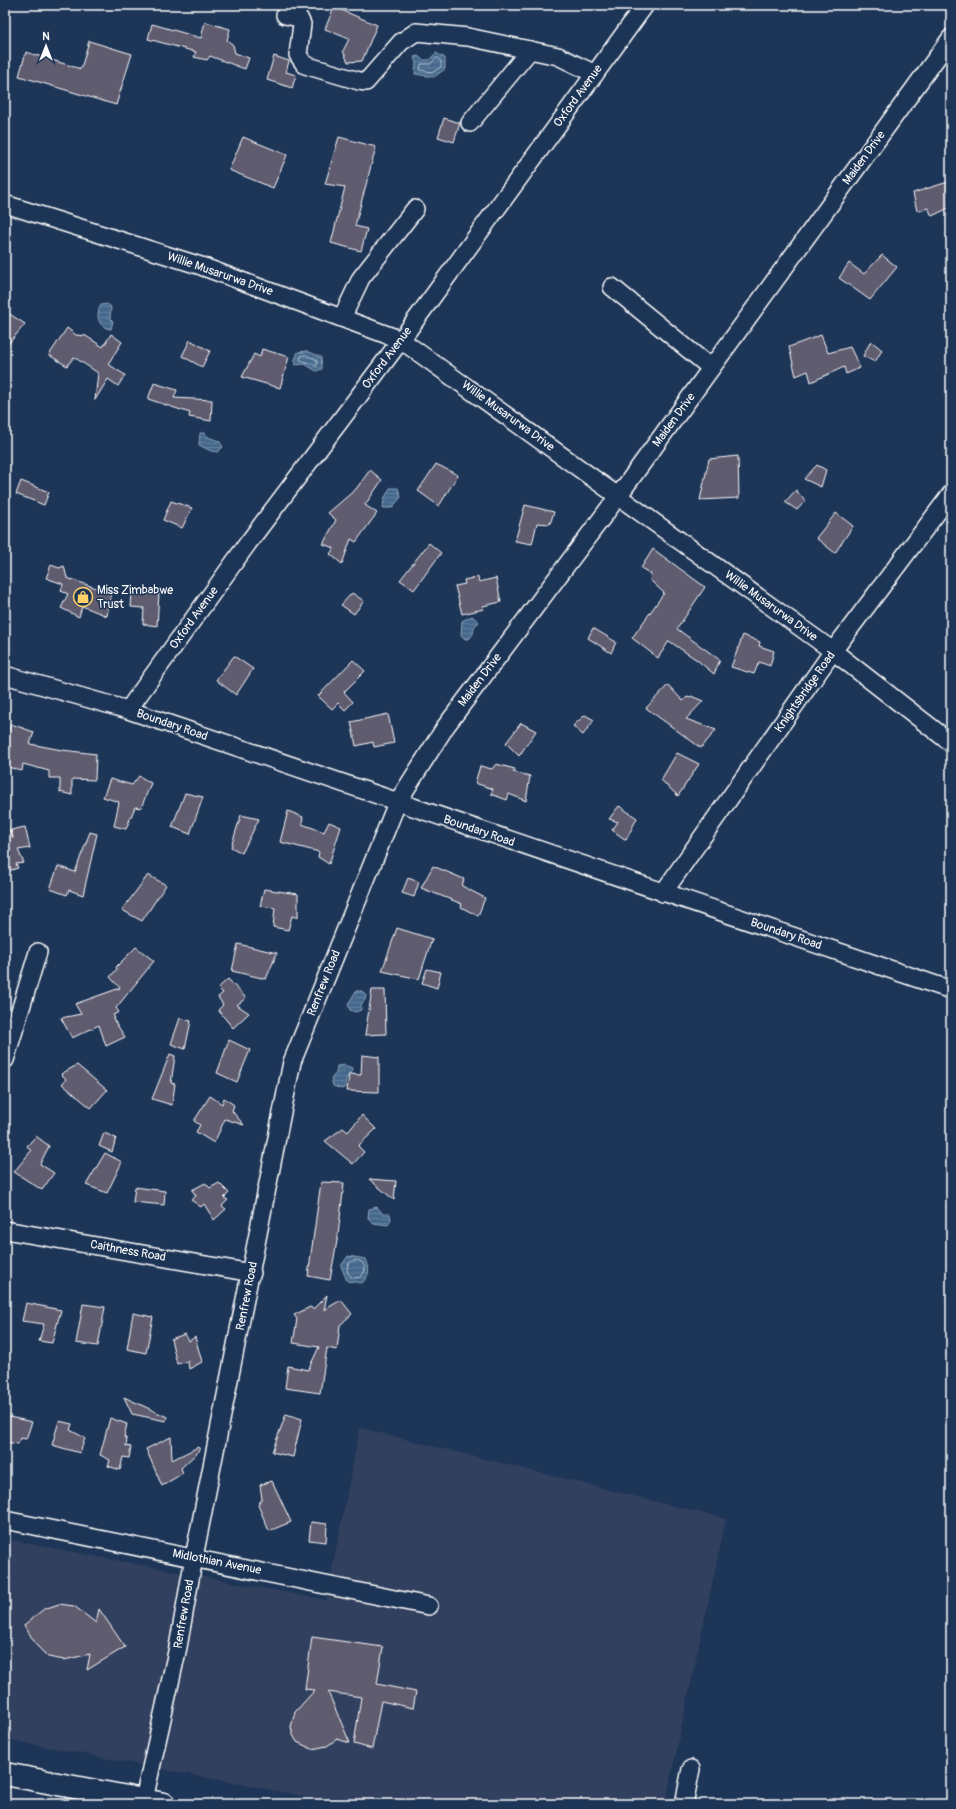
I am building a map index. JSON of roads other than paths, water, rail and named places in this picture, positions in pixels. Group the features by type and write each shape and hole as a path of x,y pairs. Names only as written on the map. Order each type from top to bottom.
{"highway":[{"path":"5,1774 150,1803"}],"street":[{"name":"Oxford Avenue","path":"128,710 248,543 401,340 645,5"},
{"path":"285,15 299,18 302,24 298,55 305,65 359,82 366,82 401,42 416,32 468,37 558,56 595,74"},
{"name":"Maiden Drive","path":"397,803 446,726 619,496 951,38"},
{"path":"470,123 530,50"},
{"name":"Willie Musarurwa Drive","path":"5,204 201,266 401,340 833,651 951,743"},
{"path":"342,318 361,278 415,209"},
{"path":"612,287 711,368"},
{"name":"Knightsbridge Road","path":"663,893 833,651 951,494"},
{"name":"Boundary Road","path":"5,674 128,710 397,803 951,990"},
{"name":"Renfrew Road","path":"150,1803 194,1557 252,1273 292,1062 397,803"},
{"path":"5,1060 38,952"},
{"name":"Caithness Road","path":"5,1230 252,1273"},
{"name":"Midlothian Avenue","path":"5,1520 194,1557 429,1606"},
{"path":"684,1804 691,1769"}],"water":[{"path":"436,53 445,58 445,69 434,77 415,74 416,63 414,57 418,56 423,60 429,60"},
{"path":"107,304 111,307 110,318 113,321 111,329 103,326 98,317 101,305"},
{"path":"307,351 321,357 322,369 316,371 305,364 295,365 295,359 298,352"},
{"path":"200,433 205,433 208,437 219,441 223,447 218,452 211,451 199,445"},
{"path":"390,488 398,488 401,497 392,508 383,508 384,499"},
{"path":"472,616 479,622 474,627 473,634 469,639 465,639 461,635 462,621"},
{"path":"356,991 362,991 366,996 361,1005 361,1010 355,1012 350,1010 348,1004"},
{"path":"345,1065 352,1068 352,1072 346,1079 345,1087 342,1089 333,1086 331,1078 336,1074 337,1066"},
{"path":"377,1207 383,1214 390,1214 391,1219 388,1225 373,1223 368,1218 369,1209"},
{"path":"348,1256 366,1259 368,1275 362,1283 347,1281 341,1266"}],"place":[{"name":"Miss Zimbabwe Trust","path":"83,597"}]}
